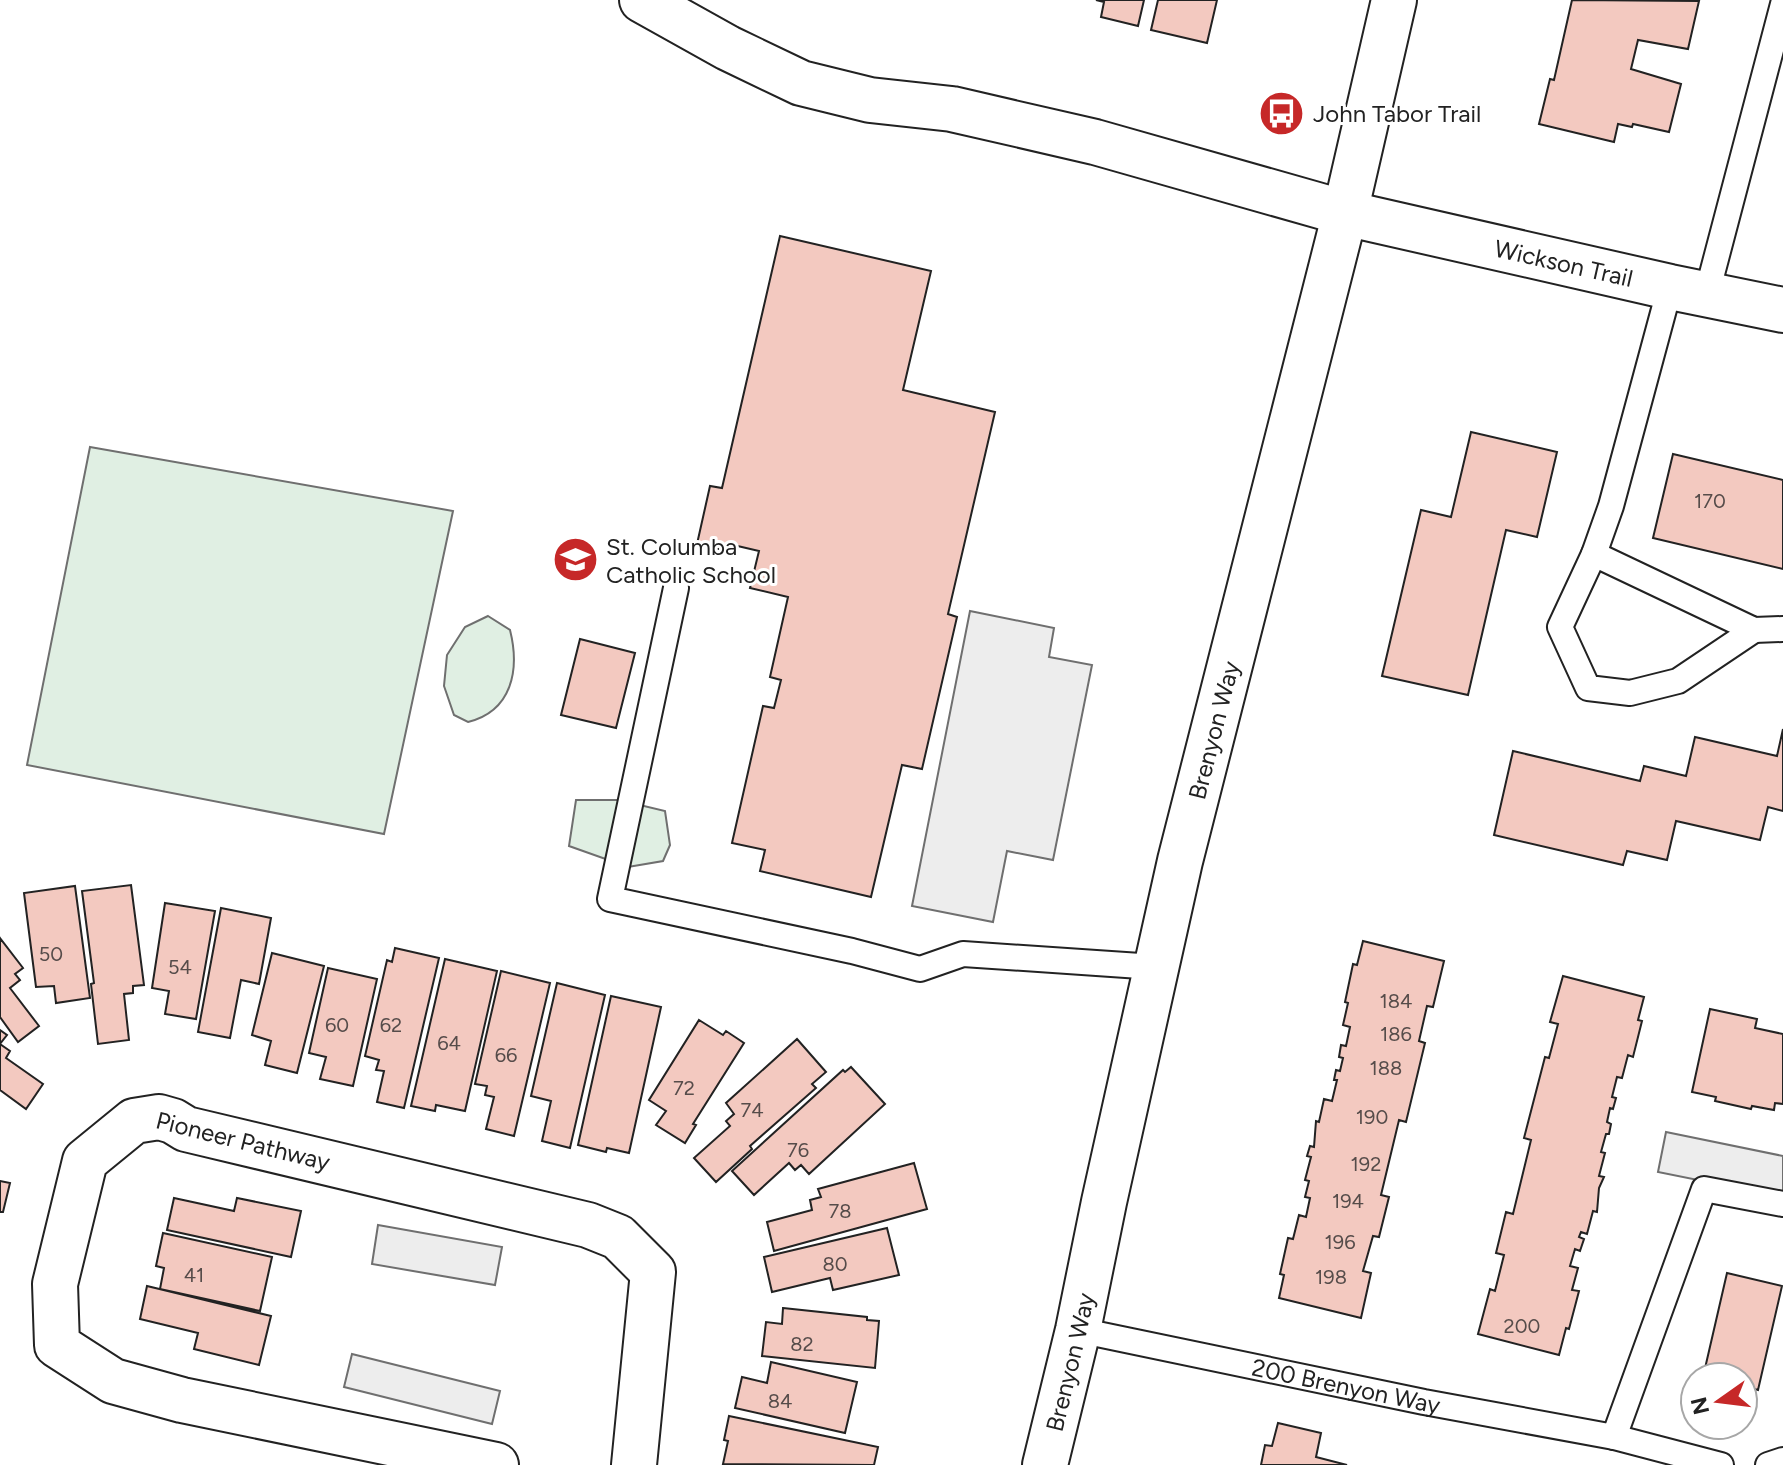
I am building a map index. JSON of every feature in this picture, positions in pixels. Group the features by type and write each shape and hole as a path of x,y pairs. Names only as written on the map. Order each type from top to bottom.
{"street":[{"path":"642,0 728,48 801,83 870,100 952,109 1095,142 1345,213"},
{"name":"Brenyon Way","path":"1045,1465 1078,1330 1155,967 1247,590 1345,213 1394,0"},
{"name":"Wickson Trail","path":"1345,213 1783,310"},
{"name":"Pioneer Pathway","path":"496,1465 182,1400 113,1381 57,1345 55,1284 85,1161 134,1121 159,1117 186,1129 588,1225 618,1237 653,1272 634,1465"}],"lane":[{"path":"1754,630 1678,681 1630,693 1588,688 1560,627 1594,554 1689,290 1783,4"},
{"path":"1594,554 1754,630 1783,629"},
{"path":"676,588 610,899 852,951 920,969 963,954 1155,967"},
{"path":"1614,1437 1704,1189 1783,1204"},
{"name":"200 Brenyon Way","path":"1078,1330 1424,1402 1614,1437 1721,1465"},
{"path":"1768,1465 1783,1460"}],"green space":[{"path":"90,447 453,511 384,834 27,765"},
{"path":"488,616 510,630 513,674 503,699 495,709 468,722 454,715 444,686 447,655 465,627"},
{"path":"576,800 619,800 665,811 670,845 663,861 628,867 569,846"}],"shaded area":[{"path":"970,611 1054,628 1049,657 1092,665 1053,860 1007,851 993,922 912,906"},
{"path":"1666,1132 1783,1156 1783,1197 1658,1172"},
{"path":"378,1225 502,1247 495,1285 372,1264"},
{"path":"352,1354 500,1391 492,1424 344,1387"}],"building":[{"path":"1096,0 1144,0 1138,26 1101,17 1104,2"},
{"path":"1158,0 1217,0 1207,43 1151,30"},
{"path":"1572,0 1699,1 1688,49 1638,40 1631,69 1681,84 1669,132 1618,124 1614,142 1539,124 1550,79 1554,80"},
{"path":"780,236 931,271 903,390 995,412 948,614 957,617 922,769 902,765 871,897 760,871 765,850 732,843 763,706 774,708 781,680 770,677 788,597 750,588 759,551 729,544 728,551 697,544 710,486 722,488"},
{"path":"1471,432 1557,452 1537,537 1506,530 1468,695 1382,676 1421,510 1451,517"},
{"path":"1673,454 1783,480 1783,569 1653,538"},
{"path":"580,639 635,653 616,728 561,715"},
{"path":"1783,729 1783,811 1768,807 1760,840 1676,821 1667,860 1627,851 1623,865 1494,835 1513,751 1640,781 1644,766 1686,776 1695,737 1777,756"},
{"path":"131,885 144,985 133,986 133,993 124,994 129,1040 98,1044 82,891"},
{"path":"75,886 90,998 56,1003 54,986 36,987 24,893"},
{"path":"165,903 215,911 196,1019 165,1014 169,991 152,988"},
{"path":"221,908 271,918 259,984 241,980 230,1038 198,1032"},
{"path":"0,938 23,968 15,974 20,980 10,988 39,1026 18,1042 0,1017"},
{"path":"1363,941 1444,961 1433,1007 1427,1006 1419,1041 1425,1043 1406,1122 1399,1120 1381,1195 1389,1197 1379,1237 1373,1236 1363,1271 1371,1273 1361,1318 1279,1298 1284,1275 1280,1274 1288,1238 1293,1239 1299,1215 1306,1217 1310,1198 1305,1197 1309,1181 1305,1180 1311,1157 1307,1156 1310,1146 1314,1147 1316,1121 1319,1122 1324,1099 1332,1101 1336,1070 1340,1071 1343,1058 1339,1057 1341,1045 1346,1046 1350,1027 1343,1025 1348,1003 1345,1002 1353,964 1357,965"},
{"path":"395,948 439,958 404,1108 377,1102 384,1071 376,1070 379,1060 365,1056 387,960 392,962"},
{"path":"272,953 324,966 297,1073 265,1065 271,1041 252,1035"},
{"path":"445,959 497,971 465,1111 436,1105 435,1111 411,1106"},
{"path":"328,968 377,979 353,1086 320,1079 326,1057 309,1053"},
{"path":"501,971 550,983 514,1136 486,1129 494,1097 485,1095 487,1086 475,1084"},
{"path":"1563,976 1644,997 1633,1057 1628,1055 1622,1078 1617,1077 1612,1097 1616,1098 1613,1109 1610,1108 1607,1122 1611,1124 1609,1134 1606,1134 1601,1152 1605,1153 1599,1176 1604,1177 1599,1188 1597,1212 1593,1211 1587,1234 1581,1232 1579,1237 1584,1239 1580,1251 1575,1249 1570,1266 1578,1268 1572,1290 1579,1291 1559,1355 1478,1334 1490,1289 1495,1291 1504,1255 1496,1253 1506,1212 1513,1214 1531,1140 1524,1138 1545,1057 1549,1058 1558,1024 1550,1022"},
{"path":"557,983 605,995 570,1148 542,1141 551,1101 531,1096"},
{"path":"611,996 661,1007 629,1153 607,1148 606,1152 578,1145"},
{"path":"1710,1009 1757,1019 1755,1028 1783,1034 1783,1104 1775,1103 1774,1110 1752,1106 1751,1109 1692,1092"},
{"path":"699,1020 723,1035 726,1031 744,1043 693,1124 696,1125 685,1143 656,1125 666,1111 649,1100"},
{"path":"0,1030 7,1035 0,1044"},
{"path":"797,1039 826,1072 812,1084 816,1088 750,1146 752,1149 716,1182 694,1158 730,1126 726,1121 734,1114 726,1103"},
{"path":"0,1044 10,1051 6,1058 43,1084 26,1109 0,1090"},
{"path":"851,1067 885,1104 809,1174 801,1165 795,1170 789,1163 754,1195 732,1171 843,1070 845,1072"},
{"path":"914,1163 927,1209 774,1251 767,1222 812,1210 810,1200 821,1197 818,1189"},
{"path":"0,1181 10,1183 3,1212 0,1212"},
{"path":"174,1198 234,1211 237,1198 301,1211 291,1257 167,1230"},
{"path":"887,1228 899,1275 833,1290 830,1278 772,1292 764,1257"},
{"path":"163,1233 272,1257 260,1311 160,1289 164,1268 156,1266"},
{"path":"1727,1273 1782,1286 1759,1386 1759,1361 1707,1361"},
{"path":"147,1286 271,1316 259,1365 194,1349 198,1333 140,1319"},
{"path":"783,1308 879,1321 875,1368 762,1356 766,1322 782,1324"},
{"path":"771,1362 857,1382 845,1433 735,1408 742,1377 767,1383"},
{"path":"729,1416 878,1447 874,1465 723,1464"},
{"path":"1278,1423 1321,1433 1316,1457 1347,1465 1261,1465 1265,1445 1272,1446"}],"place":[{"name":"John Tabor Trail","path":"1282,113"},
{"name":"St. Columba Catholic School","path":"575,560"}]}
